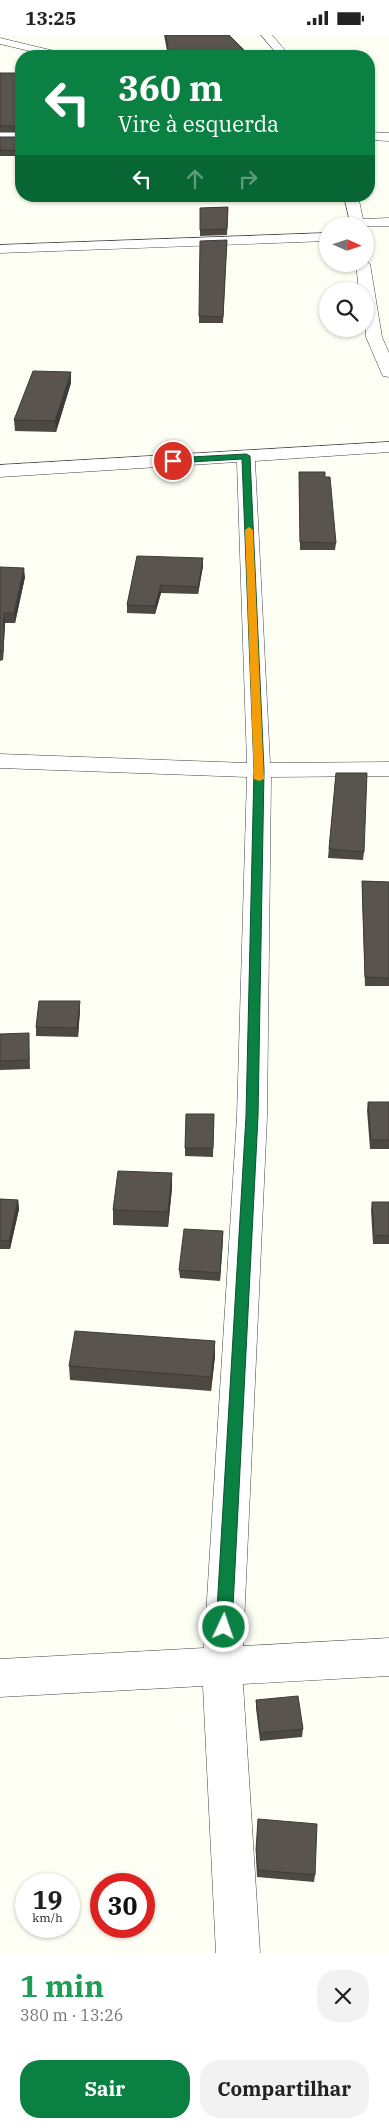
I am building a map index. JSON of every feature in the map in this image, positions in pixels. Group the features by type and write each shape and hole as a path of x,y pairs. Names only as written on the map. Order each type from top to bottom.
{"street":[{"path":"266,35 280,50"},
{"path":"0,41 42,50"},
{"path":"375,136 389,137"},
{"path":"0,137 15,137"},
{"path":"352,202 355,217"},
{"path":"374,223 389,222"},
{"path":"0,249 319,237"},
{"path":"364,273 374,337 389,372"},
{"path":"0,471 389,447"},
{"path":"238,1953 222,1667 252,1116 259,770 246,456"},
{"path":"0,761 259,770 389,769"},
{"path":"0,1678 389,1657"}],"building":[{"path":"166,35 229,35 244,50 168,50"},
{"path":"0,73 15,73 15,126 0,126"},
{"path":"0,137 15,137 15,151 0,150"},
{"path":"228,207 227,229 200,230 200,208"},
{"path":"227,240 223,317 199,316 200,241"},
{"path":"33,371 71,372 55,421 14,420"},
{"path":"299,472 325,472 325,477 330,477 336,543 300,542"},
{"path":"137,556 203,558 198,587 161,585 155,606 127,605"},
{"path":"0,567 24,568 14,613 4,613 3,651 0,651"},
{"path":"336,773 367,773 364,852 329,849"},
{"path":"362,881 389,882 389,978 365,977"},
{"path":"39,1001 80,1001 77,1028 36,1027"},
{"path":"29,1033 29,1060 0,1061 0,1034"},
{"path":"368,1102 389,1102 389,1140 371,1140"},
{"path":"186,1114 214,1114 213,1148 185,1148"},
{"path":"118,1171 172,1173 168,1212 113,1210"},
{"path":"0,1199 18,1200 9,1241 0,1240"},
{"path":"372,1202 389,1202 389,1236 374,1235"},
{"path":"184,1229 223,1231 220,1273 179,1270"},
{"path":"75,1331 215,1341 211,1377 69,1366"},
{"path":"298,1696 303,1729 260,1733 256,1700"},
{"path":"258,1819 317,1824 315,1875 258,1870 256,1850"}],"slow traffic":[{"path":"249,530 259,779"}],"route":[{"path":"173,461 246,456 247,476 259,770 252,1116 224,1627"}]}
